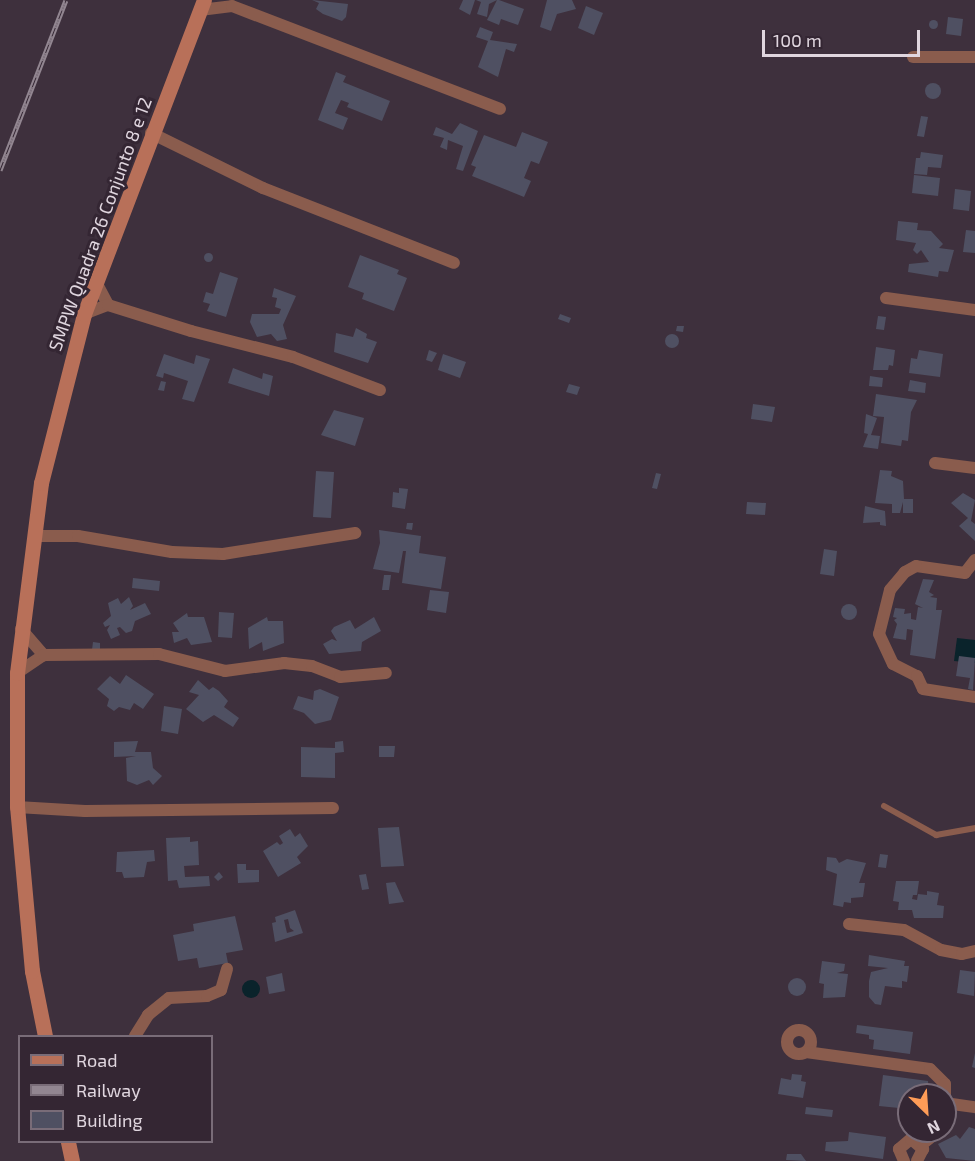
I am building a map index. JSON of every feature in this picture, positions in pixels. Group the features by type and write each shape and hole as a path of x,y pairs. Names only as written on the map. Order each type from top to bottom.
{"street":[{"path":"202,5 229,3 500,109"},
{"name":"SMPW Quadra 26 Conjunto 8 e 12","path":"45,1035 32,971 17,807 17,674 34,536 55,421 84,315 151,133 202,5"},
{"path":"913,57 975,57"},
{"path":"151,133 263,188 454,263"},
{"path":"96,282 108,305"},
{"path":"886,298 975,310"},
{"path":"84,315 108,305 191,331 293,357 380,390"},
{"path":"935,463 975,468"},
{"path":"34,536 78,536 172,552 223,554 355,533"},
{"path":"975,560 965,573 916,566 905,572 890,590 879,634 893,664 917,676 922,689 975,697"},
{"path":"21,629 44,655"},
{"path":"17,674 44,655 159,654 225,671 284,663 312,666 340,677 386,673"},
{"path":"17,807 85,811 333,808"},
{"path":"849,924 904,930 941,950 962,954 975,951"},
{"path":"136,1035 148,1015 169,998 207,996 221,990 227,969"},
{"path":"806,1052 930,1069 944,1083"},
{"path":"957,1104 975,1107"},
{"path":"904,1161 899,1153 903,1142 915,1139 921,1145 923,1153 917,1161"},
{"path":"68,1143 72,1161"}],"lane":[{"path":"884,806 936,835 975,828"}],"water":[{"path":"957,638 975,640 975,663 954,661"},
{"path":"247,980 255,980 260,985 258,996 247,998 242,993 242,985"}],"building":[{"path":"312,0 348,4 346,17 342,21 323,14 316,9 319,3"},
{"path":"463,0 475,0 470,15 459,9"},
{"path":"476,0 497,0 489,4 487,17 477,14 481,2"},
{"path":"497,0 524,9 518,25 501,19 499,25 487,20"},
{"path":"547,0 572,0 576,9 557,14 551,31 540,27"},
{"path":"586,6 603,13 594,35 578,28"},
{"path":"948,17 963,19 961,36 946,34"},
{"path":"933,20 937,24 933,28 929,24"},
{"path":"480,27 493,32 490,40 517,44 514,52 506,49 498,77 478,67 488,41 476,37"},
{"path":"336,72 346,76 343,82 390,101 382,121 347,107 349,103 341,100 335,113 348,118 343,130 318,120"},
{"path":"933,83 941,91 933,99 925,91"},
{"path":"921,116 928,117 924,137 917,136"},
{"path":"460,123 478,131 463,171 456,169 463,146 448,140 447,150 440,147 444,138 433,135 436,127 452,134"},
{"path":"522,132 548,142 539,164 531,161 524,178 531,181 524,197 472,176 476,167 471,165 484,135 516,147"},
{"path":"921,152 943,155 941,168 928,167 927,175 914,174 916,158 920,158"},
{"path":"914,175 940,178 938,196 912,193"},
{"path":"955,189 971,191 969,211 953,209"},
{"path":"898,221 918,223 917,230 931,231 943,244 939,248 954,250 948,272 939,271 938,277 908,272 909,264 929,262 921,250 917,254 913,250 916,243 896,240"},
{"path":"966,230 975,231 975,253 963,252"},
{"path":"208,253 212,257 208,261 204,257"},
{"path":"360,255 399,270 397,274 407,278 394,311 362,299 364,293 348,287"},
{"path":"220,272 238,278 226,317 207,311 210,304 203,302 206,292 213,294"},
{"path":"274,288 296,296 283,325 287,339 277,341 271,334 257,337 250,322 252,314 279,314 281,309 275,307 277,298 272,297"},
{"path":"560,314 571,318 569,323 558,319"},
{"path":"878,316 886,317 884,330 876,329"},
{"path":"677,326 684,326 683,332 676,331"},
{"path":"356,328 367,334 366,338 377,342 368,363 334,352 336,333 353,337"},
{"path":"669,334 675,334 679,341 675,348 669,348 665,344 665,338"},
{"path":"876,347 895,350 893,366 889,365 888,370 873,370"},
{"path":"429,350 437,353 432,362 426,360"},
{"path":"919,350 943,354 940,377 909,373 911,358 917,359"},
{"path":"164,354 194,364 196,355 210,359 194,402 182,399 188,381 164,373 163,378 156,376"},
{"path":"443,354 466,362 460,378 438,370"},
{"path":"233,368 262,379 263,373 273,376 269,396 228,383"},
{"path":"870,376 883,378 882,387 869,386"},
{"path":"910,380 926,383 925,393 908,391"},
{"path":"161,381 166,382 164,391 158,390"},
{"path":"569,384 580,387 577,395 566,392"},
{"path":"876,394 917,400 911,412 908,441 902,440 901,446 881,443 884,417 873,416"},
{"path":"753,404 775,407 772,422 751,419"},
{"path":"334,410 364,418 355,446 321,435"},
{"path":"866,414 877,418 871,435 880,436 878,449 863,447 868,434 864,433"},
{"path":"880,470 892,471 891,476 903,481 904,499 913,499 913,513 903,513 903,502 900,513 892,513 892,504 875,503"},
{"path":"316,471 334,472 331,518 313,517"},
{"path":"656,473 661,474 657,489 652,488"},
{"path":"399,488 408,489 405,509 392,507 393,492 399,493"},
{"path":"963,493 975,500 971,521 975,524 975,541 959,526 968,518 951,503"},
{"path":"747,502 766,503 765,515 746,514"},
{"path":"865,506 885,511 886,526 880,525 880,522 863,523"},
{"path":"407,523 413,523 412,530 406,529"},
{"path":"379,530 421,536 419,553 446,557 441,589 402,583 406,551 403,551 399,573 373,569 380,543"},
{"path":"824,549 837,551 834,576 820,574"},
{"path":"384,575 391,575 389,590 382,590"},
{"path":"133,578 160,581 159,591 132,588"},
{"path":"923,579 934,580 929,592 934,595 930,597 937,598 936,610 942,610 935,659 910,655 913,630 907,629 906,640 893,638 897,624 894,620 897,618 893,617 895,608 905,609 904,614 911,613 911,619 916,620 918,607 923,608 915,604"},
{"path":"430,590 449,592 446,613 427,610"},
{"path":"129,597 133,606 130,610 145,603 151,614 135,621 132,631 126,633 120,627 117,628 120,635 111,639 107,630 110,625 105,627 103,623 111,616 108,603 118,598 121,604"},
{"path":"846,604 852,604 857,612 855,618 846,620 841,615 841,609"},
{"path":"219,612 234,613 232,638 218,637"},
{"path":"187,613 188,617 204,617 212,642 191,645 187,638 174,643 172,632 179,632 173,623"},
{"path":"267,617 268,621 283,621 284,643 263,651 262,642 249,649 248,628"},
{"path":"374,617 381,631 362,642 361,651 329,654 323,644 332,639 337,641 331,631 334,627 350,620 355,629"},
{"path":"93,642 100,643 100,650 92,650"},
{"path":"959,656 975,658 973,690 968,689 970,678 956,676"},
{"path":"126,675 154,694 143,709 134,703 130,710 119,707 114,711 107,706 109,699 97,689 110,676 120,684"},
{"path":"198,680 209,690 213,687 219,691 228,701 224,707 239,718 233,727 214,715 203,722 186,709 199,695 189,692"},
{"path":"320,689 339,697 331,720 315,724 304,713 293,709 298,696 313,700 314,691"},
{"path":"164,706 182,709 178,734 161,731"},
{"path":"138,741 135,752 151,752 153,768 162,776 153,785 149,780 137,785 127,781 126,758 136,756 114,757 114,742"},
{"path":"343,741 344,752 335,753 335,778 301,777 301,747 335,748 335,742"},
{"path":"379,746 395,746 394,757 379,757"},
{"path":"399,827 404,866 381,867 378,828"},
{"path":"290,829 295,837 300,833 308,846 297,857 301,863 278,877 263,851 277,842 280,845 283,843 279,836"},
{"path":"190,837 190,842 198,841 199,865 184,866 185,877 209,876 210,886 179,888 177,880 168,881 166,838"},
{"path":"154,850 155,861 147,862 144,877 124,878 122,872 116,872 117,852"},
{"path":"880,854 888,855 886,868 878,867"},
{"path":"827,857 836,858 839,863 847,859 866,863 859,883 865,883 863,897 851,898 851,903 844,902 843,907 833,905 837,874 826,870"},
{"path":"237,864 246,864 246,870 259,870 259,882 238,883"},
{"path":"219,872 223,877 218,881 214,877"},
{"path":"366,874 369,889 362,890 359,875"},
{"path":"896,881 919,881 917,895 913,895 912,899 917,900 918,894 927,895 927,891 939,893 937,905 944,906 943,918 914,918 912,910 898,910 899,902 893,901"},
{"path":"395,882 404,902 389,904 386,883"},
{"path":"295,910 303,933 275,942 272,923 276,922 275,917","holes":["288,919 290,928 294,931 287,933 284,920"]},
{"path":"235,916 243,950 226,953 228,963 199,968 197,958 178,961 173,935 194,931 193,924"},
{"path":"869,955 905,961 904,966 909,966 907,982 902,981 902,988 885,986 881,1005 875,1004 869,997 869,981 871,972 888,968 868,966"},
{"path":"822,961 845,964 844,971 837,973 848,974 845,997 823,998 824,984 819,983"},
{"path":"960,970 975,972 974,996 957,993"},
{"path":"282,973 285,991 269,994 266,977"},
{"path":"797,978 804,980 806,987 804,994 797,996 790,994 788,987 790,980"},
{"path":"857,1025 913,1032 910,1054 873,1049 874,1040 869,1039 869,1035 856,1033"},
{"path":"792,1074 802,1075 801,1081 806,1082 803,1098 778,1094 781,1078 791,1080"},
{"path":"883,1075 928,1081 928,1083 897,1083 897,1108 879,1106"},
{"path":"806,1107 833,1110 832,1117 805,1114"},
{"path":"969,1127 975,1129 975,1161 946,1158 938,1144 957,1143 957,1136 960,1139"},
{"path":"849,1132 886,1137 883,1159 825,1151 826,1142 848,1141"},
{"path":"787,1154 801,1154 806,1161 786,1160"}],"railway":[{"path":"0,170 66,0"}]}
